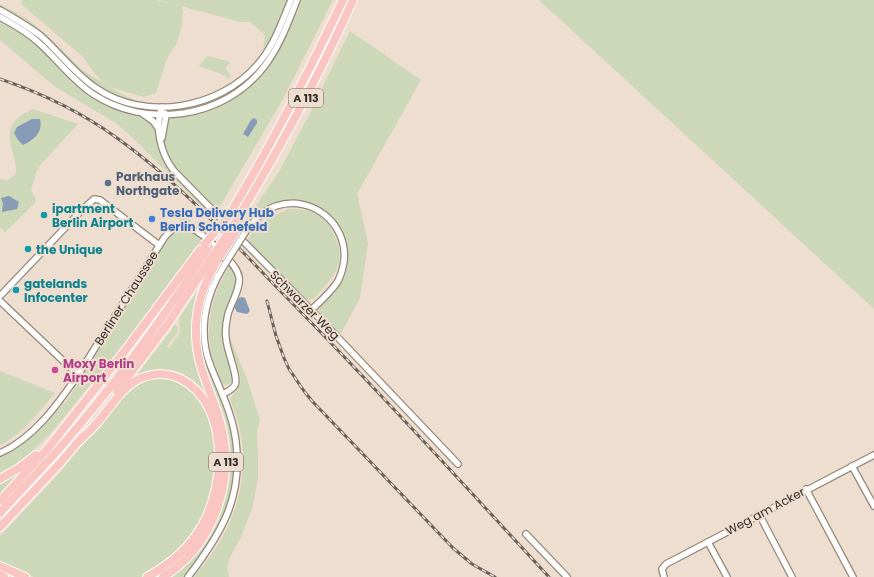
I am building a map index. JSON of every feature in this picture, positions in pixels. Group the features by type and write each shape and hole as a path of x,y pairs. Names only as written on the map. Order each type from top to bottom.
{"highway":[{"name":"A 113","path":"207,246 229,215 248,184 291,107 343,0"},
{"name":"A 113","path":"163,577 173,570 194,549 211,525 221,497 225,476 226,462 223,433 220,420 200,366 196,330 196,316 199,302 207,279 241,226 253,193 311,88 353,0"},
{"path":"0,501 49,447 207,246"},
{"path":"0,513 58,450 108,389 162,316 207,246"},
{"name":"A 113","path":"0,528 61,462 220,258"},
{"path":"78,441 96,424 126,388 147,376 162,374 178,378 190,384 204,400 213,419 219,446 218,474 212,502 200,529 180,555 168,565 147,577"},
{"path":"0,479 19,468 41,450 85,401"},
{"path":"0,566 25,577"},
{"path":"0,575 4,577"}],"street":[{"path":"0,10 41,37 77,73 97,89 120,101 132,104 162,107 180,106 207,100 230,89 240,82 267,53 291,0"},
{"path":"0,16 37,41 74,79 93,94 117,106 140,113 166,115 194,111 221,102 254,78 263,68 278,45 297,0"},
{"path":"162,107 166,115"},
{"name":"Schwarzer Weg","path":"162,107 159,115 159,132 164,155 174,172 311,310 458,464"},
{"path":"140,113 153,121 159,132"},
{"name":"Schwarzer Weg","path":"161,141 166,115"},
{"path":"0,296 94,199 100,200 159,245"},
{"path":"188,577 221,531 228,515 235,487 238,465 236,441 229,410 207,354 204,337 206,308 220,258 241,226 276,206 286,204 304,204 322,212 333,222 343,240 345,253 343,268 338,281 327,295 311,310"},
{"name":"Berliner Chaussee","path":"0,453 17,445 37,427 63,396 78,375 159,245 167,234 178,228 193,228 203,234 236,269 239,276 239,283 228,315 226,328 227,345 236,376 236,384 233,388 223,394"},
{"path":"0,301 78,375"},
{"name":"Weg am Acker","path":"663,575 662,569 666,564 806,489 874,455"},
{"path":"852,466 874,506"},
{"path":"806,489 853,577"},
{"path":"759,514 792,577"},
{"path":"526,534 567,577"},
{"path":"708,542 727,577"}],"green space":[{"path":"22,0 156,0 179,6 159,0 333,0 283,99 213,218 117,124 54,86 0,40 0,4 29,20 49,37 81,69 105,84 95,74 83,57 21,4","holes":["181,6 240,22 250,22 265,35 262,54 253,67 242,77 216,92 188,102 156,105 138,101 109,87 144,97 156,93 167,59 177,43 182,25 183,10"]},
{"path":"539,0 874,0 874,309"},
{"path":"350,31 421,80 357,194 368,243 360,298 339,337 323,321 318,311 322,301 342,278 348,257 345,239 331,217 310,203 292,201 267,209 254,217 246,227 243,225 280,170"},
{"path":"207,56 231,62 226,67 231,76 228,79 224,75 199,66"},
{"path":"33,109 78,124 41,164 36,173 31,190 36,199 35,203 5,232 0,228 0,179 8,180 15,175 16,172 10,131 15,121 19,117"},
{"path":"288,209 307,211 319,217 330,228 337,243 339,251 338,266 331,279 314,299 309,300 301,297 247,241 256,227"},
{"path":"179,216 185,216 205,233 194,226 181,225"},
{"path":"182,231 195,233 202,238 179,273 137,328 50,434 26,458 0,475 0,457 24,443 36,433 69,398 164,243 170,236"},
{"path":"230,266 234,271 236,283 226,313 224,335 227,357 233,378 232,382 227,385 223,384 216,369 209,339 209,324 215,295"},
{"path":"218,269 219,270 208,293 205,305 202,342 208,367 231,426 235,452 235,466 231,494 227,508 213,538 197,561 184,577 169,577 186,562 201,545 213,527 222,507 228,485 230,441 222,410 205,366 200,337 203,307 209,287"},
{"path":"201,286 194,318 209,401 201,389 193,381 180,374 136,377 175,325 178,327 177,333 167,346 169,348 180,332 179,318"},
{"path":"230,338 247,379 260,420 257,431 258,479 252,509 240,539 229,559 227,570 229,577 194,577 221,540 231,519 241,485 243,450 241,433 230,400 240,384 240,374 232,350"},
{"path":"0,371 55,393 23,429 0,445"},
{"path":"153,377 174,379 197,394 210,418 215,440 216,474 206,511 193,535 170,559 152,572 142,577 34,577 0,561 0,536 54,479 119,399 137,383"},
{"path":"27,466 0,499 0,483"}],"water":[{"path":"254,118 257,120 257,123 248,137 243,134 251,120"},
{"path":"32,119 40,119 41,124 39,131 34,138 23,145 14,133 17,127"},
{"path":"9,196 19,202 17,209 2,212 3,203 1,198"},
{"path":"239,298 245,298 250,311 247,314 237,312 234,307"}],"railway":[{"path":"0,79 31,90 89,120 117,138 164,175 208,216 357,370 549,577"},
{"path":"267,301 276,336 284,358 289,369 312,401 453,548 472,564 495,577"}],"place":[{"name":"Parkhaus Northgate","path":"108,183"},
{"name":"ipartment Berlin Airport","path":"44,215"},
{"name":"Tesla Delivery Hub Berlin Schönefeld","path":"152,219"},
{"name":"the Unique","path":"28,249"},
{"name":"gatelands Infocenter","path":"16,290"},
{"name":"Moxy Berlin Airport","path":"55,370"}]}
